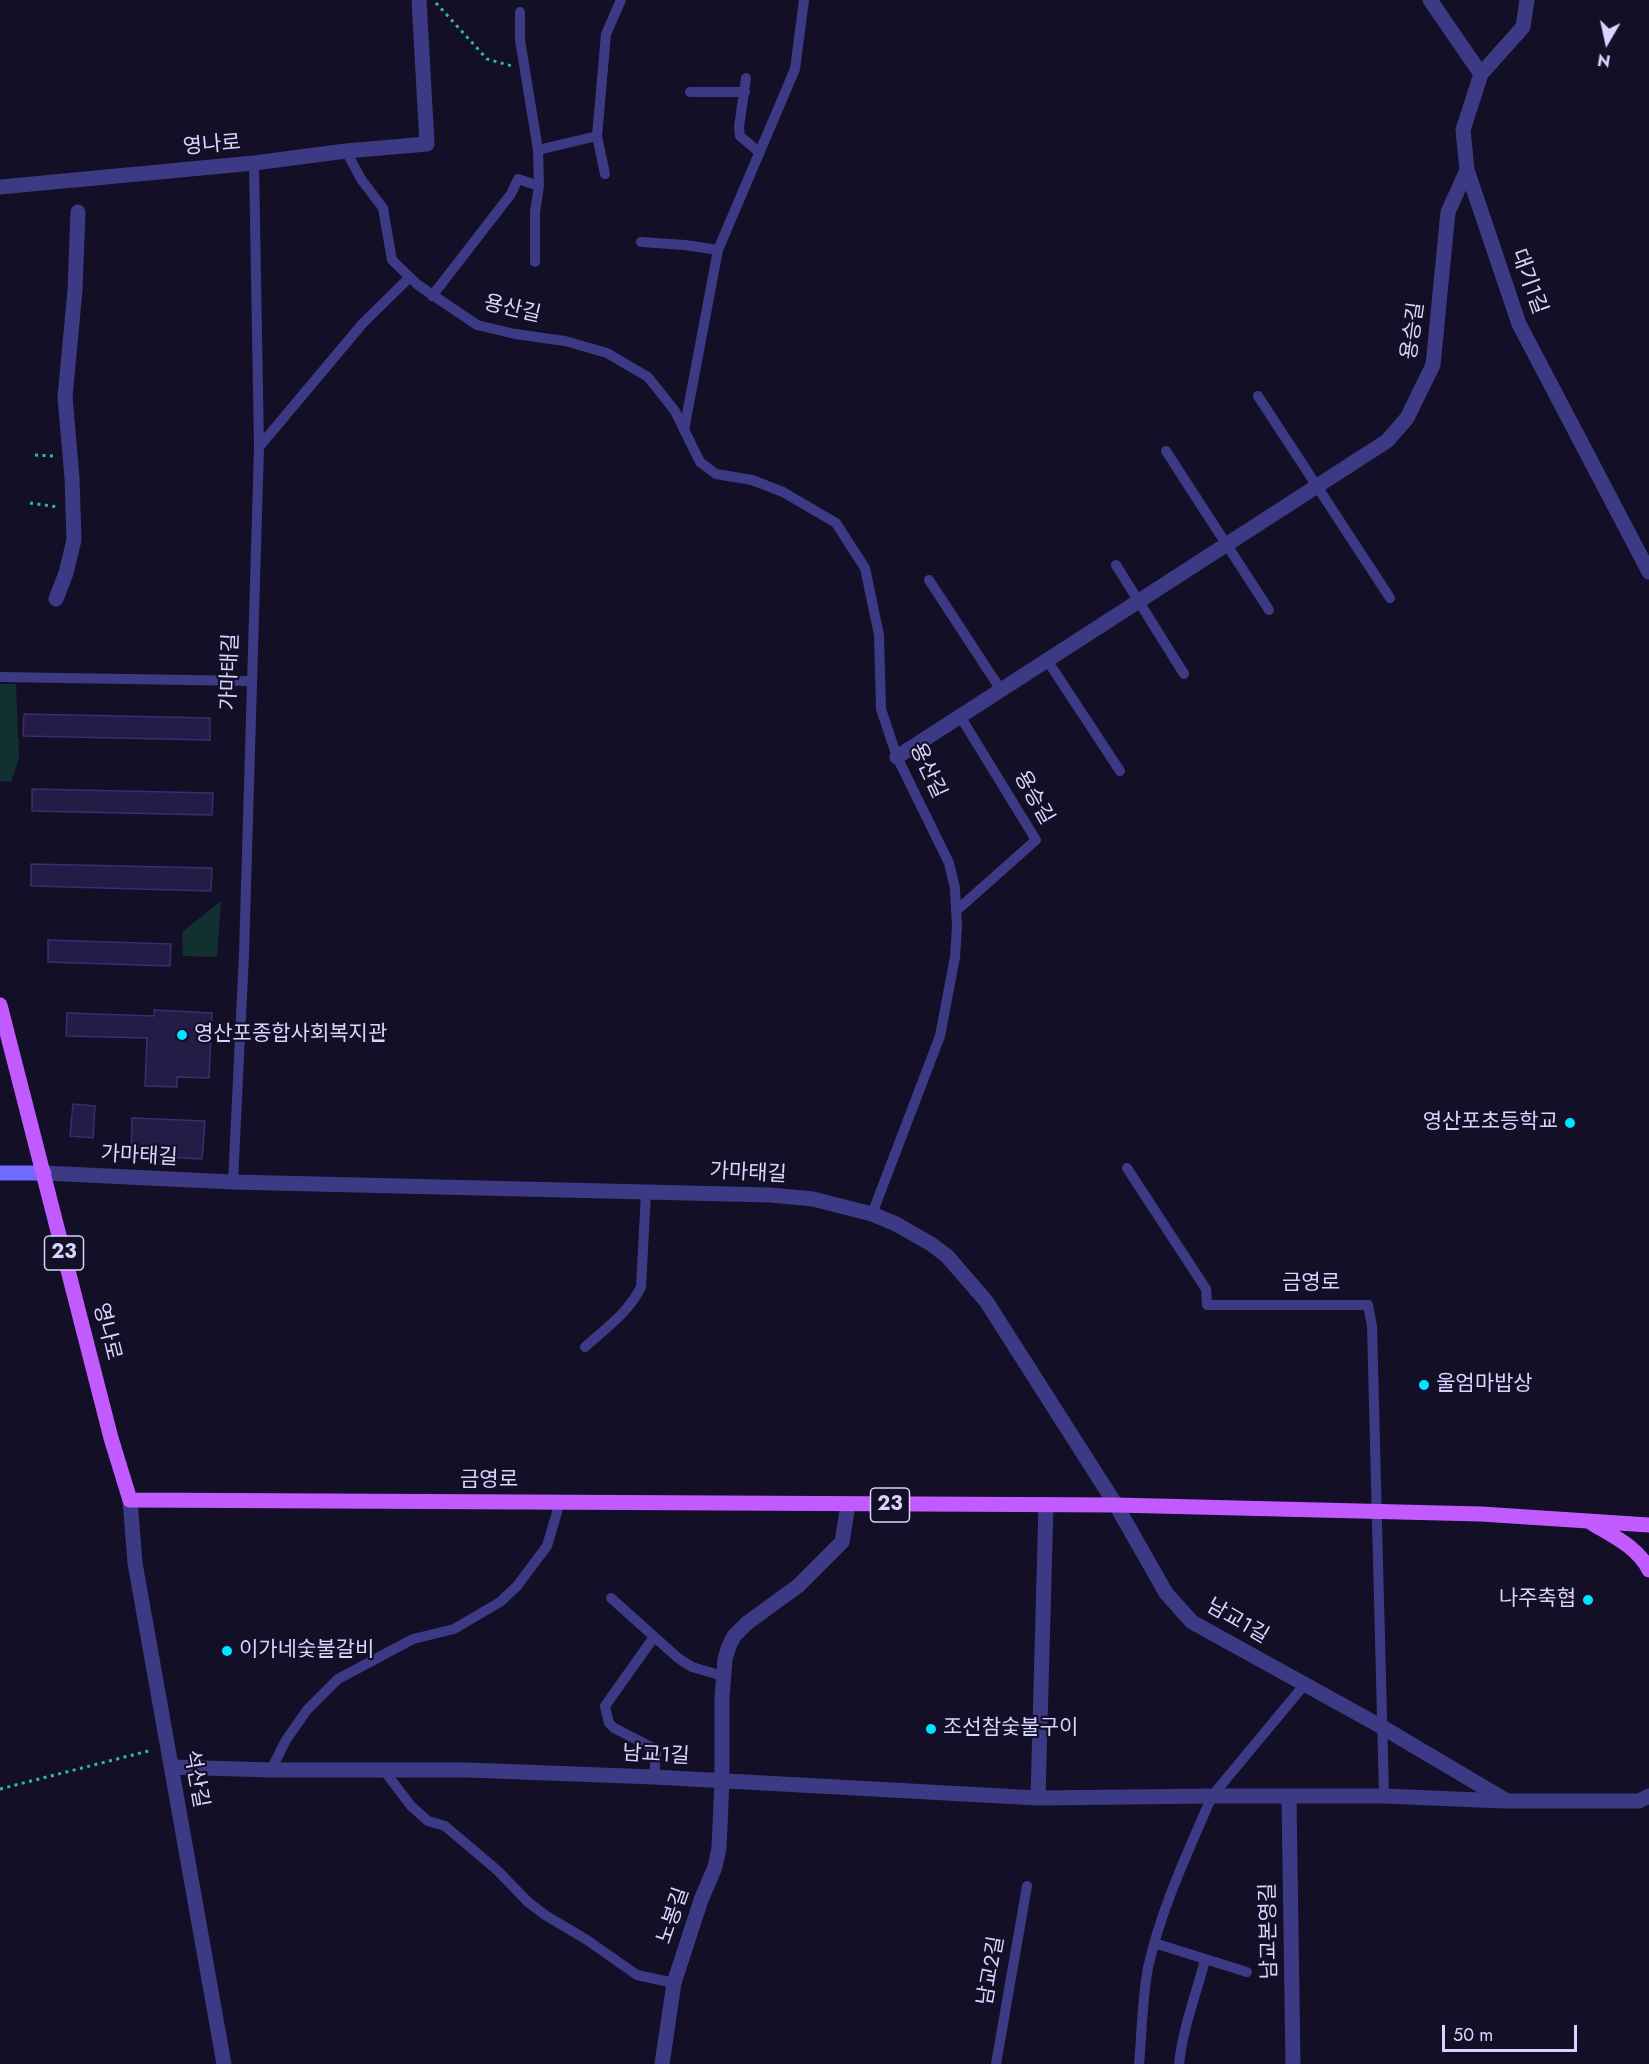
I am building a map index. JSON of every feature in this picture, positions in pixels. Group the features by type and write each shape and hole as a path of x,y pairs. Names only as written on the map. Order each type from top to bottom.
{"main road":[{"name":"영나로","path":"0,1005 111,1438 130,1500"},
{"name":"금영로","path":"130,1500 1116,1505 1481,1514 1649,1525"},
{"path":"1587,1521 1624,1542 1645,1561 1649,1570"}],"street":[{"name":"영나로","path":"0,187 254,164 427,144 420,0"},
{"path":"1430,0 1481,74"},
{"name":"대기1길","path":"1527,0 1524,27 1481,74 1463,130 1467,170 1519,324 1649,572"},
{"name":"용승길","path":"897,757 1387,441 1397,431 1407,418 1433,365 1448,212 1467,170"},
{"path":"56,598 66,573 74,540 72,478 65,397 75,290 78,212"},
{"path":"0,1173 44,1173"},
{"name":"가마태길","path":"44,1173 233,1182 792,1197 813,1199 872,1214 896,1224 931,1244 964,1273 986,1300 1116,1505"},
{"name":"석산길","path":"130,1500 135,1563 224,2064"},
{"path":"722,1781 723,1676 725,1659 734,1636 747,1623 798,1586 842,1542 848,1505"},
{"path":"1038,1798 1046,1505"},
{"name":"남교1길","path":"1116,1505 1166,1593 1192,1622 1382,1727 1507,1802"},
{"name":"남교1길","path":"172,1767 272,1770 468,1770 654,1777 1038,1798 1384,1797 1507,1802 1639,1801 1649,1796"},
{"name":"노봉길","path":"662,2064 674,1983 701,1900 715,1867 721,1828 722,1781"},
{"name":"남교본영길","path":"1289,1797 1293,2064"}],"lane":[{"path":"606,174 597,136 606,34 621,0"},
{"path":"684,430 718,250 795,69 804,0"},
{"path":"520,12 520,40 538,150 535,262"},
{"path":"746,78 739,127 741,136 759,152"},
{"path":"690,92 745,92"},
{"path":"538,150 597,136"},
{"name":"용산길","path":"346,152 361,179 383,208 392,260 432,296 477,325 515,334 565,341 608,353 648,377 675,411 700,462 716,474 752,480 783,492 836,522 865,568 879,635 881,709 897,757 949,863 955,888 956,911 956,947 940,1036 872,1214"},
{"name":"가마태길","path":"233,1182 244,954 259,447 254,164"},
{"path":"432,296 511,194 518,179 538,186"},
{"path":"641,242 686,244 718,250"},
{"path":"259,447 363,323 410,277"},
{"path":"1258,396 1390,598"},
{"path":"1166,451 1269,610"},
{"path":"1116,565 1184,674"},
{"path":"929,580 1001,690"},
{"path":"1047,660 1120,771"},
{"path":"0,677 252,681"},
{"name":"용승길","path":"956,911 1036,840 960,716"},
{"name":"금영로","path":"1126,1168 1206,1289 1207,1305 1368,1305 1372,1326 1375,1511"},
{"path":"585,1347 622,1314 635,1299 641,1287 646,1192"},
{"path":"272,1770 286,1740 298,1722 316,1699 338,1679 398,1646 454,1629 500,1602 517,1586 547,1546 560,1502"},
{"path":"1375,1511 1384,1797"},
{"path":"611,1598 635,1617 654,1637 692,1667 723,1676"},
{"path":"654,1637 605,1706 609,1723 653,1748 656,1754 654,1777"},
{"path":"1139,2064 1145,1993 1154,1943 1169,1896 1212,1796 1305,1684"},
{"path":"383,1769 411,1806 428,1821 445,1826 497,1870 544,1915 587,1940 637,1975 674,1983"},
{"name":"남교2길","path":"996,2064 1027,1886"},
{"path":"1154,1943 1246,1972"},
{"path":"1179,2064 1184,2027 1205,1960"}],"path":[{"path":"434,0 487,59 525,69"},
{"path":"0,1789 168,1745"}],"green space":[{"path":"0,684 16,684 19,758 11,782 0,781"},
{"path":"221,901 217,957 183,956 182,932"}],"building":[{"path":"24,714 210,718 210,740 23,736"},
{"path":"32,789 213,793 212,815 32,811"},
{"path":"31,864 212,868 211,891 31,886"},
{"path":"48,940 171,944 170,966 48,962"},
{"name":"영산포종합사회복지관","path":"154,1010 212,1013 209,1078 177,1077 177,1087 145,1086 147,1038 66,1036 67,1013 154,1016"},
{"path":"73,1104 95,1106 93,1138 70,1136"},
{"path":"132,1118 205,1121 202,1159 131,1155"}],"place":[{"name":"영산포종합사회복지관","path":"182,1035"},
{"name":"영산포초등학교","path":"1570,1123"},
{"name":"울엄마밥상","path":"1424,1385"},
{"name":"나주축협","path":"1588,1600"},
{"name":"이가네숯불갈비","path":"227,1651"},
{"name":"조선참숯불구이","path":"931,1729"}]}
